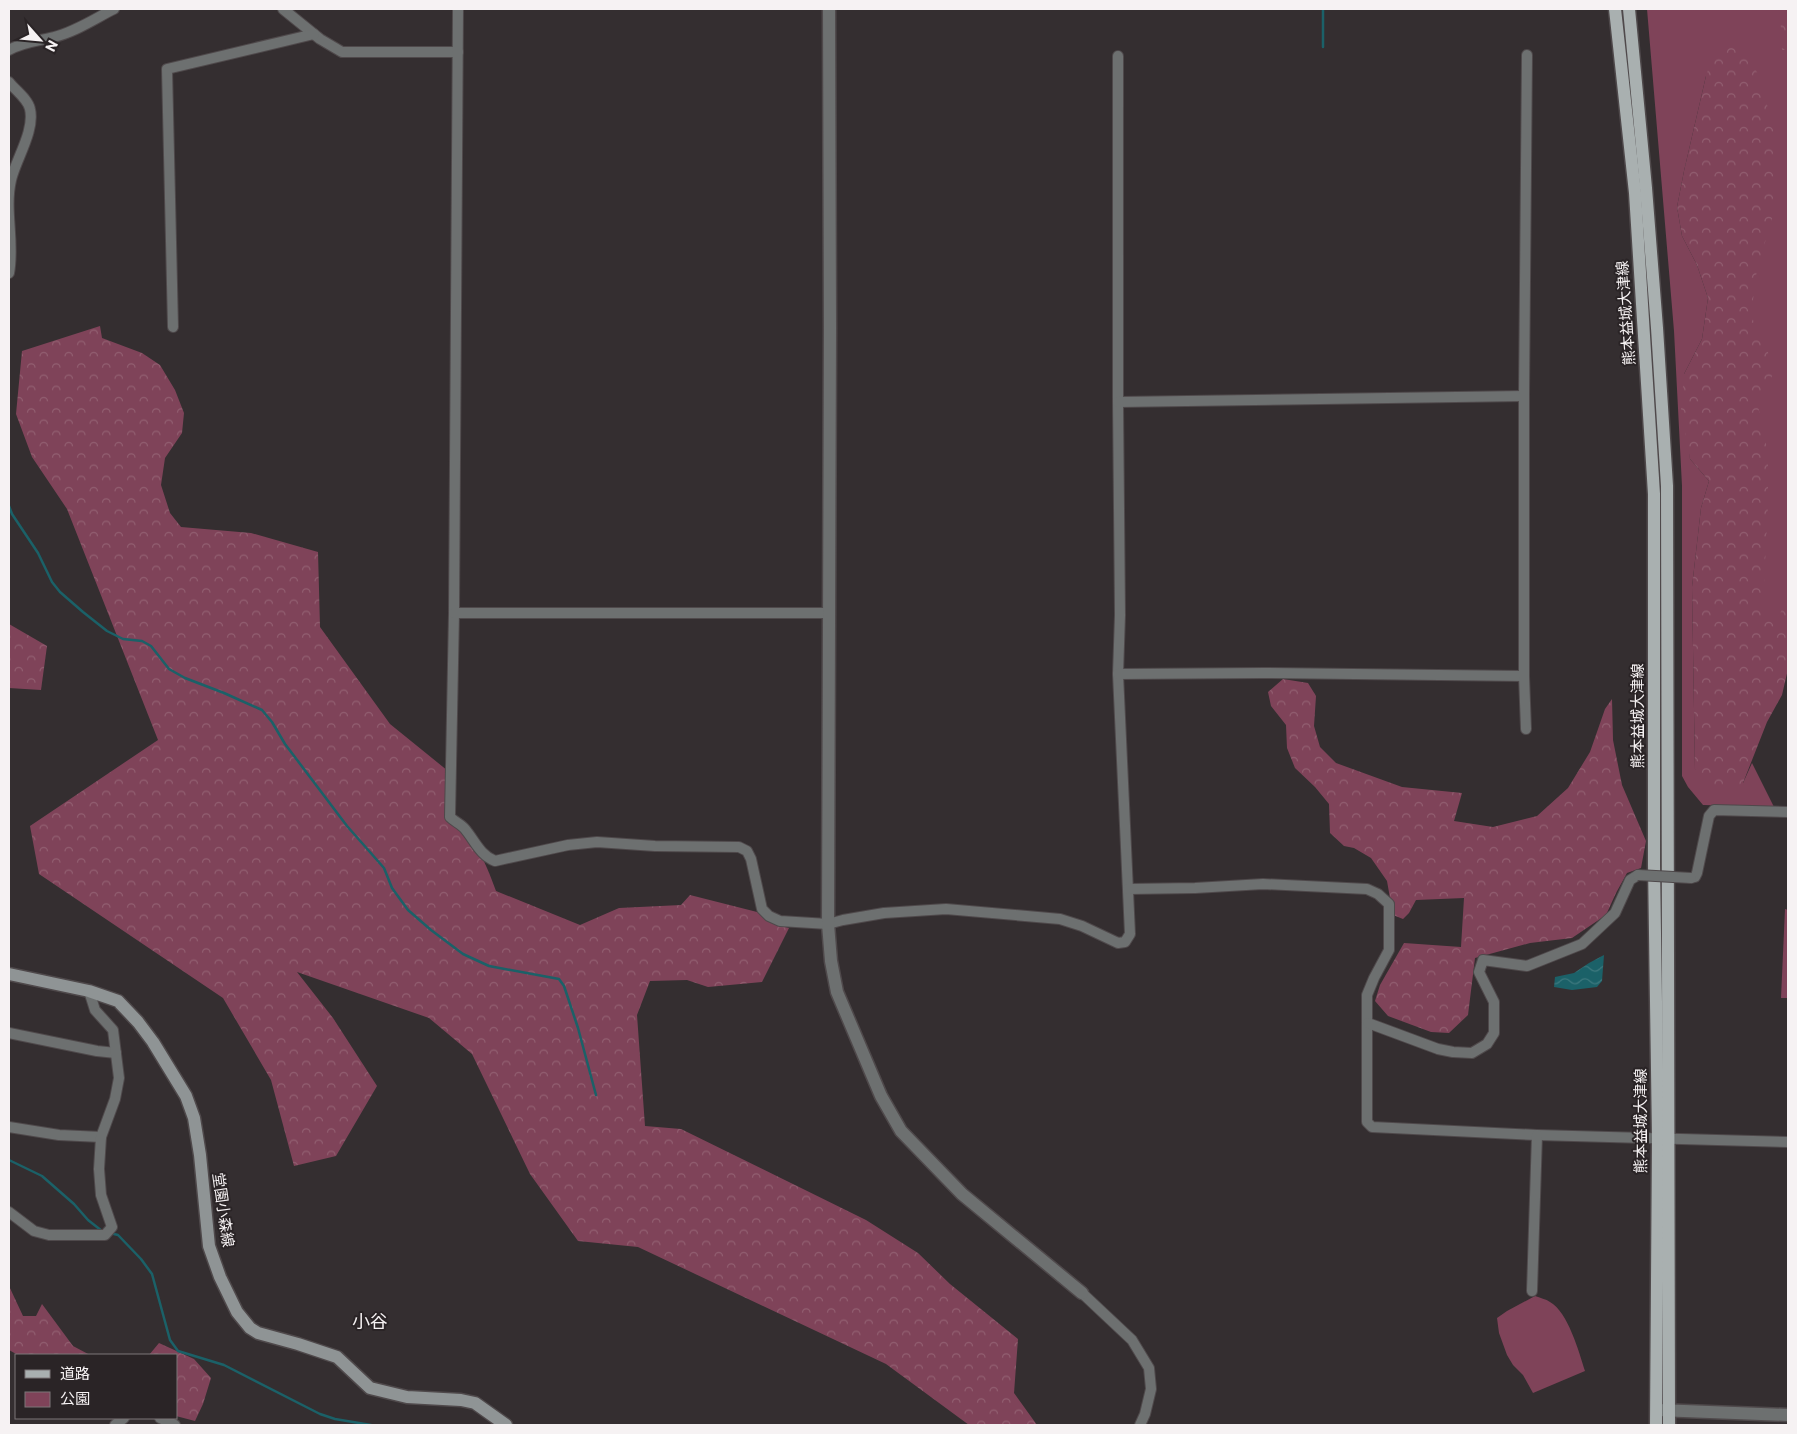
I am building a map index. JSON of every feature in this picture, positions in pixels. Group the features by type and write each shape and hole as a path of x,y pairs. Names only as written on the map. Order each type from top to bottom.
{"main road":[{"name":"熊本益城大津線","path":"1615,9 1635,194 1654,494 1654,865 1663,1138"},
{"name":"熊本益城大津線","path":"1629,9 1646,188 1667,486 1663,1138 1659,1410 1656,1425"},
{"name":"堂園小森線","path":"9,974 88,991 118,1001 153,1042 186,1096 194,1118 210,1246 220,1277 237,1312 250,1328 258,1333 337,1357 370,1388 407,1397 461,1400 475,1403 506,1425"},
{"name":"熊本益城大津線","path":"1659,1410 1669,1425"}],"street":[{"path":"9,50 21,44 74,31 114,9"},
{"path":"283,9 314,34 342,52 458,52"},
{"path":"458,9 454,614 450,817 455,823 463,827 486,858 494,861 568,845 598,842 654,846 739,847 748,851 751,859 762,909 769,916 780,921 828,924 884,913 946,909 1060,919 1082,926 1118,943 1125,942 1130,934 1118,674 1120,615 1118,56"},
{"path":"829,9 828,924 831,961 837,992 881,1096 901,1131 962,1194 1082,1293 1132,1340 1149,1368 1150,1389 1145,1414 1140,1425"},
{"path":"172,327 167,70 314,34"},
{"path":"1526,729 1524,676 1524,396 1527,55"},
{"path":"9,82 30,108 30,126 11,180 9,200 12,260 9,273"},
{"path":"1118,402 1524,396"},
{"path":"454,614 829,613"},
{"path":"1118,674 1262,673 1524,676"},
{"path":"1368,1023 1438,1049 1472,1053 1487,1044 1494,1033 1494,1002 1479,972 1483,960 1527,966 1582,944 1615,913 1630,880 1638,875 1695,877 1708,816 1714,810 1788,812"},
{"path":"1128,889 1263,884 1367,889 1378,894 1389,904 1390,950 1374,978 1367,995 1367,1122 1372,1127 1537,1135 1788,1142"},
{"path":"9,1212 34,1231 50,1235 105,1235 112,1227 101,1195 99,1169 100,1137 115,1099 119,1078 113,1030 95,1010 88,991"},
{"path":"9,1034 116,1053"},
{"path":"9,1127 59,1135 100,1137"},
{"path":"1532,1291 1537,1135"},
{"path":"1659,1410 1788,1415"},
{"path":"162,1419 175,1425"}],"green space":[{"path":"1647,9 1788,9 1788,623 1742,616 1706,76 1677,207 1682,236 1697,265 1708,298 1702,339 1684,374 1690,459 1709,481 1701,508 1692,587 1695,769 1743,783 1752,763 1774,807 1703,805 1688,787 1682,776 1682,486 1674,331"},
{"path":"1780,9 1788,9 1788,50 1782,50"},
{"path":"1726,44 1746,53 1758,74 1776,135 1775,209 1757,269 1751,316 1767,348 1773,374 1758,406 1768,453 1768,504 1764,585 1760,602 1768,619 1776,620 1788,599 1788,669 1782,695 1767,722 1743,783 1727,791 1706,786 1695,769 1692,587 1701,508 1709,481 1690,459 1681,409 1684,374 1702,339 1708,298 1697,265 1682,236 1677,207 1706,76 1715,48"},
{"path":"100,326 102,338 142,353 160,365 175,390 184,413 182,433 165,458 161,485 170,513 181,527 251,533 318,552 320,627 390,724 448,771 446,817 464,833 483,858 496,891 580,925 619,908 681,905 690,895 761,913 775,924 789,928 762,982 708,987 687,980 650,981 637,1015 645,1126 681,1129 866,1220 918,1253 950,1284 1018,1339 1014,1393 1037,1425 969,1425 886,1364 638,1247 578,1241 530,1174 472,1054 429,1018 297,972 333,1018 377,1086 336,1156 294,1166 271,1080 223,998 39,874 30,826 158,740 67,509 32,457 16,414 22,351"},
{"path":"9,624 47,646 41,690 9,688"},
{"path":"1283,679 1308,683 1316,696 1314,726 1320,747 1336,763 1402,787 1462,793 1454,821 1493,827 1537,816 1568,788 1590,752 1605,709 1612,699 1613,740 1622,785 1646,841 1641,868 1627,873 1606,915 1572,938 1530,943 1475,958 1468,1015 1449,1033 1431,1032 1388,1016 1375,1001 1380,985 1404,943 1461,947 1464,898 1416,900 1409,913 1403,919 1393,915 1387,881 1371,858 1354,848 1344,846 1330,833 1329,804 1295,768 1287,748 1286,725 1271,706 1268,692"},
{"path":"1785,909 1788,910 1788,998 1781,998"},
{"path":"9,1286 23,1316 36,1316 42,1304 73,1346 88,1354 16,1354 9,1350"},
{"path":"1535,1296 1550,1302 1562,1314 1572,1333 1585,1371 1533,1393 1523,1375 1513,1365 1507,1355 1499,1333 1497,1318"},
{"path":"159,1343 194,1359 211,1378 203,1404 195,1421 178,1417 178,1354 150,1354"}],"water":[{"path":"1604,955 1602,981 1597,987 1572,990 1554,987 1555,977 1574,973"}],"waterway":[{"path":"1323,9 1323,47"},
{"path":"9,506 12,514 38,553 52,582 60,592 83,612 107,631 123,639 142,641 151,646 169,669 185,678 262,710 272,722 285,744 347,826 384,868 392,888 408,910 431,930 463,954 489,966 559,979 564,986 578,1028 596,1095"},
{"path":"9,1160 42,1176 102,1231"},
{"path":"110,1233 118,1235 141,1259 152,1274 170,1340 178,1351 224,1365 320,1414 335,1419 371,1425"}],"district":[{"name":"小谷","path":"370,1322"}]}
